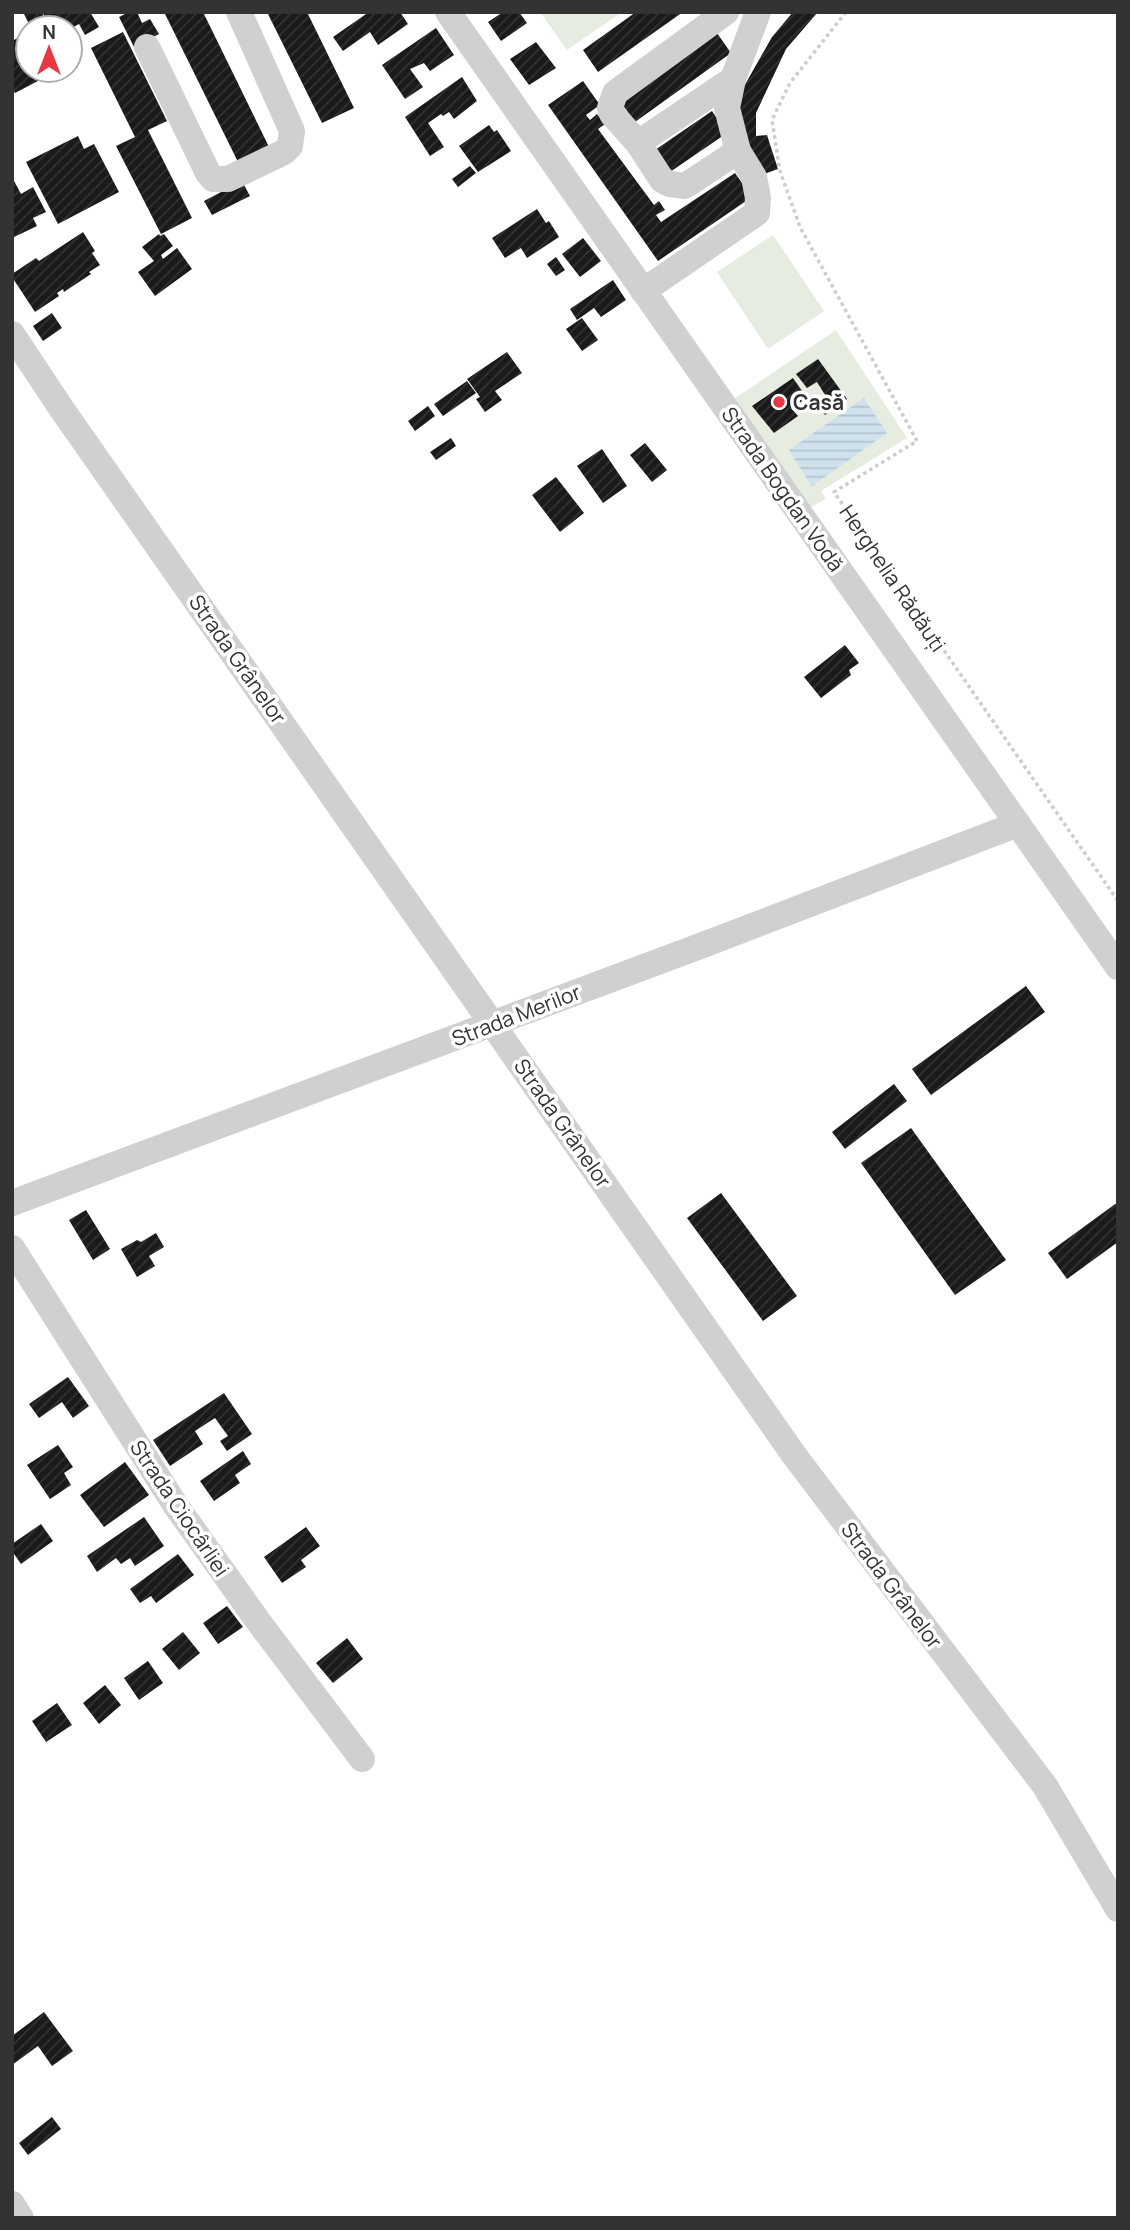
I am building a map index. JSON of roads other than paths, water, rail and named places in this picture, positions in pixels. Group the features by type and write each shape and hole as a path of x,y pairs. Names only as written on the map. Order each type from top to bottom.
{"street":[{"path":"147,47 208,173 213,179 228,179 284,152 292,139 292,131 239,12"},
{"name":"Strada Bogdan Vodă","path":"447,12 1118,967"},
{"path":"726,12 615,93 610,108 612,114 638,143 662,180 677,186 685,186 738,151"},
{"path":"643,291 757,213 758,198 754,177 738,151 727,108 733,79 758,12"},
{"path":"638,143 733,79"},
{"name":"Strada Grânelor","path":"12,334 61,408 794,1455 1045,1786 1118,1909"},
{"name":"Strada Merilor","path":"12,1203 494,1024 1018,824"},
{"name":"Strada Ciocârliei","path":"12,1248 176,1506 362,1759"},
{"path":"12,2204 21,2218"}],"water":[{"path":"864,398 887,433 812,486 789,450"}],"place":[{"name":"Casă","path":"779,402"}]}
